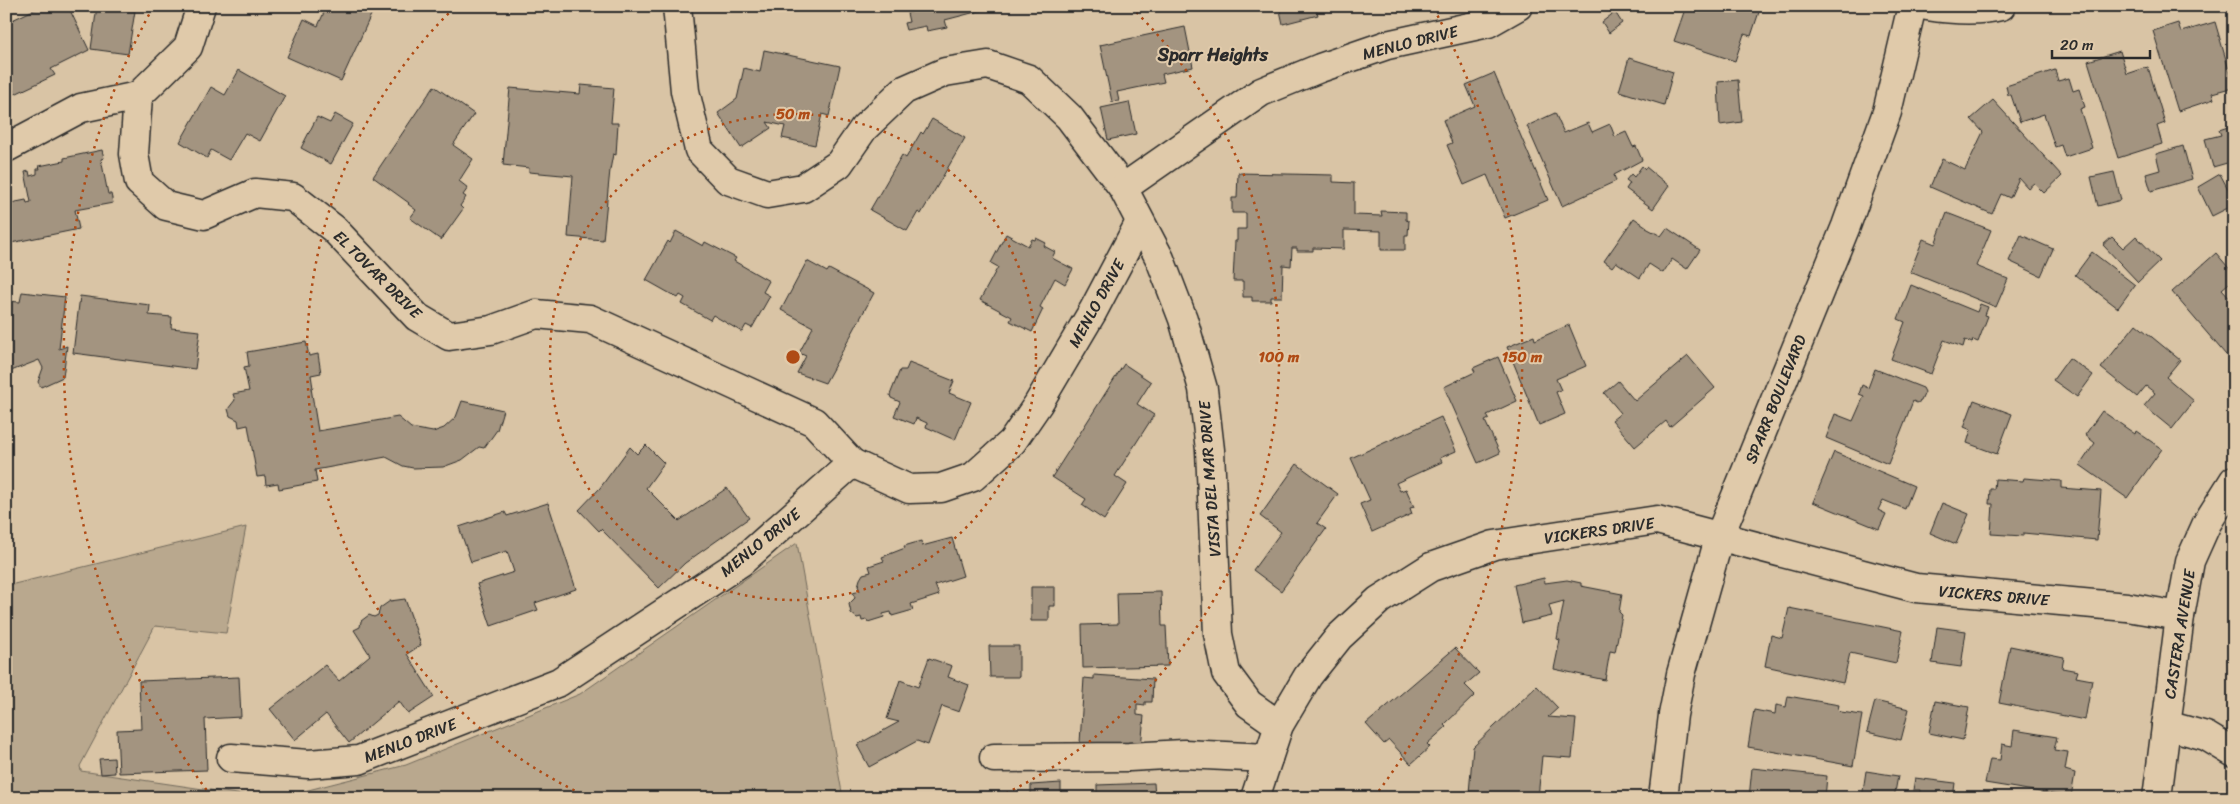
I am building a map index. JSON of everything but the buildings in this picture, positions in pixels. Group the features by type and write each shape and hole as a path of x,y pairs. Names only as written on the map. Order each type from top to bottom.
{"street":[{"path":"6,148 81,108 138,96 188,47 201,6"},
{"name":"VISTA DEL MAR DRIVE","path":"678,6 685,91 699,150 728,180 767,194 803,188 840,164 864,128 904,90 945,72 988,65 1029,79 1069,117 1122,188 1160,259 1183,319 1202,389 1210,450 1218,634 1226,673 1249,704 1279,725"},
{"name":"MENLO DRIVE","path":"1122,188 1261,92 1320,68 1388,45 1488,23 1518,6"},
{"name":"SPARR BOULEVARD","path":"1663,798 1672,715 1720,535 1846,226 1887,112 1912,6"},
{"path":"1927,6 1953,10 1989,9 2001,6"},
{"name":"EL TOVAR DRIVE","path":"138,96 134,154 139,182 166,206 204,215 255,193 293,197 334,229 417,317 449,336 491,330 536,314 590,319 814,422 852,463"},
{"name":"MENLO DRIVE","path":"231,758 308,764 359,760 560,682 741,562 852,463 909,489 941,488 973,477 1012,442 1038,404 1093,311 1140,222"},
{"name":"CASTERA AVENUE","path":"2157,798 2180,616 2190,561 2206,523 2234,480"},
{"name":"VICKERS DRIVE","path":"1255,798 1279,725 1308,676 1339,636 1379,600 1430,567 1494,545 1657,520 1916,588 2127,607 2180,616"},
{"path":"2166,725 2206,736 2234,753"},
{"path":"994,758 1120,757 1184,754 1268,758"}],"shaded area":[{"path":"246,527 226,633 155,626 80,766 81,771 264,798 6,798 6,586"},
{"path":"797,543 843,798 277,798 406,765 580,694"}],"district":[{"name":"Sparr Heights","path":"1213,55"}]}
